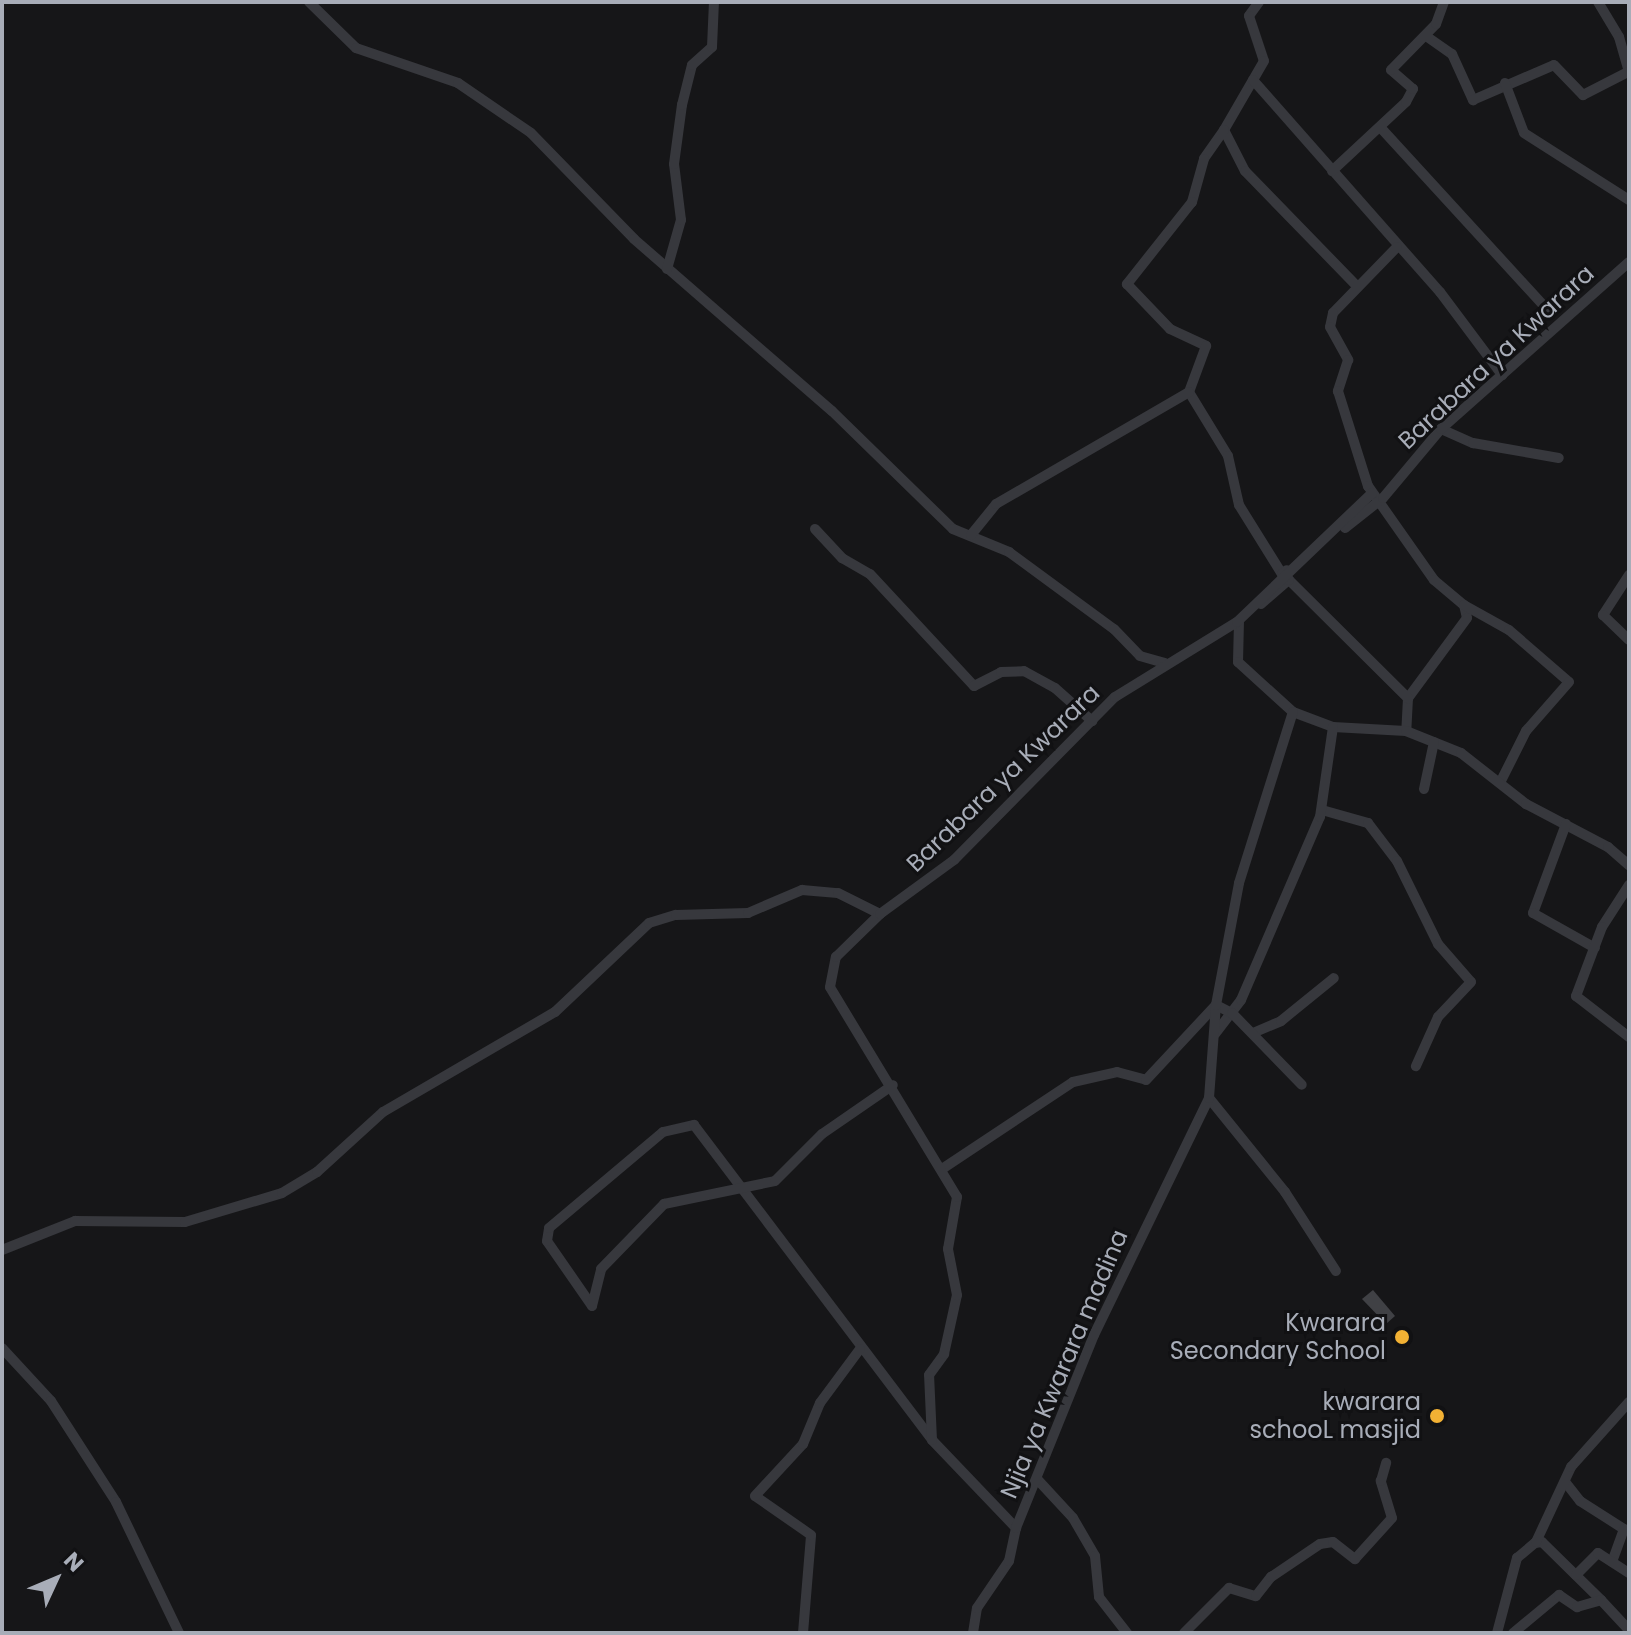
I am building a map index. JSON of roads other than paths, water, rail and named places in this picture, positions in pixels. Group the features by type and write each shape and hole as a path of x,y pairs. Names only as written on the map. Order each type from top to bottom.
{"street":[{"path":"309,2 356,48 458,83 531,133 667,269 832,411 953,529 1009,552 1114,629 1140,656 1165,663"},
{"path":"667,269 681,220 674,164 682,105 692,65 712,47 714,2"},
{"path":"971,535 996,504 1189,392 1206,346 1170,329 1127,284 1192,202 1204,159 1264,61 1249,16 1248,2"},
{"path":"1249,16 1259,2"},
{"path":"1332,171 1380,127 1413,89 1391,70 1426,36 1444,2"},
{"path":"1426,36 1452,54 1473,100 1505,83 1554,65 1583,95 1629,72 1619,37 1598,2"},
{"path":"1253,80 1397,247 1440,292 1502,375"},
{"path":"1505,83 1524,133 1629,200"},
{"path":"1380,127 1546,308"},
{"path":"1224,130 1245,171 1357,286"},
{"path":"1397,247 1357,286 1330,327 1348,360 1338,391 1345,426 1377,504 1434,580 1464,605 1509,630 1569,682 1526,731 1500,783"},
{"name":"Barabara ya Kwarara","path":"1286,577 1377,504 1441,429 1629,262"},
{"path":"1189,392 1228,456 1239,505 1286,577 1408,698"},
{"path":"1441,429 1473,443 1559,458"},
{"name":"Barabara ya Kwarara","path":"932,1440 929,1375 944,1354 957,1295 948,1249 957,1197 893,1085 830,987 836,957 880,914 954,860 1115,697 1165,663 1237,622 1372,493"},
{"path":"815,529 842,558 870,574 974,686 1001,672 1024,671 1055,688 1092,721"},
{"path":"1629,575 1603,615 1629,640"},
{"path":"1406,731 1408,698 1467,618 1464,605"},
{"path":"1237,622 1238,662 1293,712 1333,727 1406,731 1461,753 1500,783 1629,865"},
{"path":"1293,712 1252,829 1216,1005 1209,1098 1285,1192 1336,1271"},
{"path":"1214,1034 1232,1013 1322,810 1333,727"},
{"path":"1424,789 1434,742"},
{"path":"1322,810 1368,823 1397,861 1438,944 1471,982 1438,1017 1416,1066"},
{"path":"1566,824 1533,913 1595,948"},
{"path":"1627,1030 1576,996 1595,948 1629,885"},
{"path":"2,1250 75,1221 185,1222 282,1193 317,1172 383,1112 555,1012 649,923 676,915 748,913 802,890 838,893 880,914"},
{"path":"1253,1033 1281,1021 1334,978"},
{"path":"1216,1005 1232,1013 1302,1085"},
{"path":"942,1169 1073,1082 1117,1072 1146,1080 1216,1005"},
{"path":"893,1085 822,1134 775,1181 749,1191 664,1204 601,1269 592,1306 547,1241 549,1228 663,1132 683,1123 694,1125 749,1191 860,1349 932,1440 1016,1528"},
{"name":"Njia ya Kwarara madina","path":"973,1633 977,1608 1009,1561 1016,1528 1094,1335 1209,1098"},
{"path":"2,1348 51,1401 116,1502 179,1633"},
{"path":"803,1633 811,1535 755,1496 803,1444 820,1403 860,1349"},
{"path":"1497,1633 1517,1558 1535,1543 1571,1467 1629,1402"},
{"path":"1184,1633 1229,1588 1256,1596 1271,1577 1320,1544 1333,1542 1355,1559 1392,1518 1381,1481 1386,1463"},
{"path":"1037,1479 1073,1518 1095,1556 1099,1597 1127,1633"},
{"path":"1566,1483 1580,1501 1624,1529 1612,1562"},
{"path":"1535,1543 1542,1542 1629,1630"},
{"path":"1576,1575 1598,1553 1629,1573"},
{"path":"1513,1633 1550,1597 1577,1607 1601,1600"}],"place":[{"name":"Kwarara Secondary School","path":"1402,1337"},
{"name":"kwarara schooL masjid","path":"1437,1416"}]}
